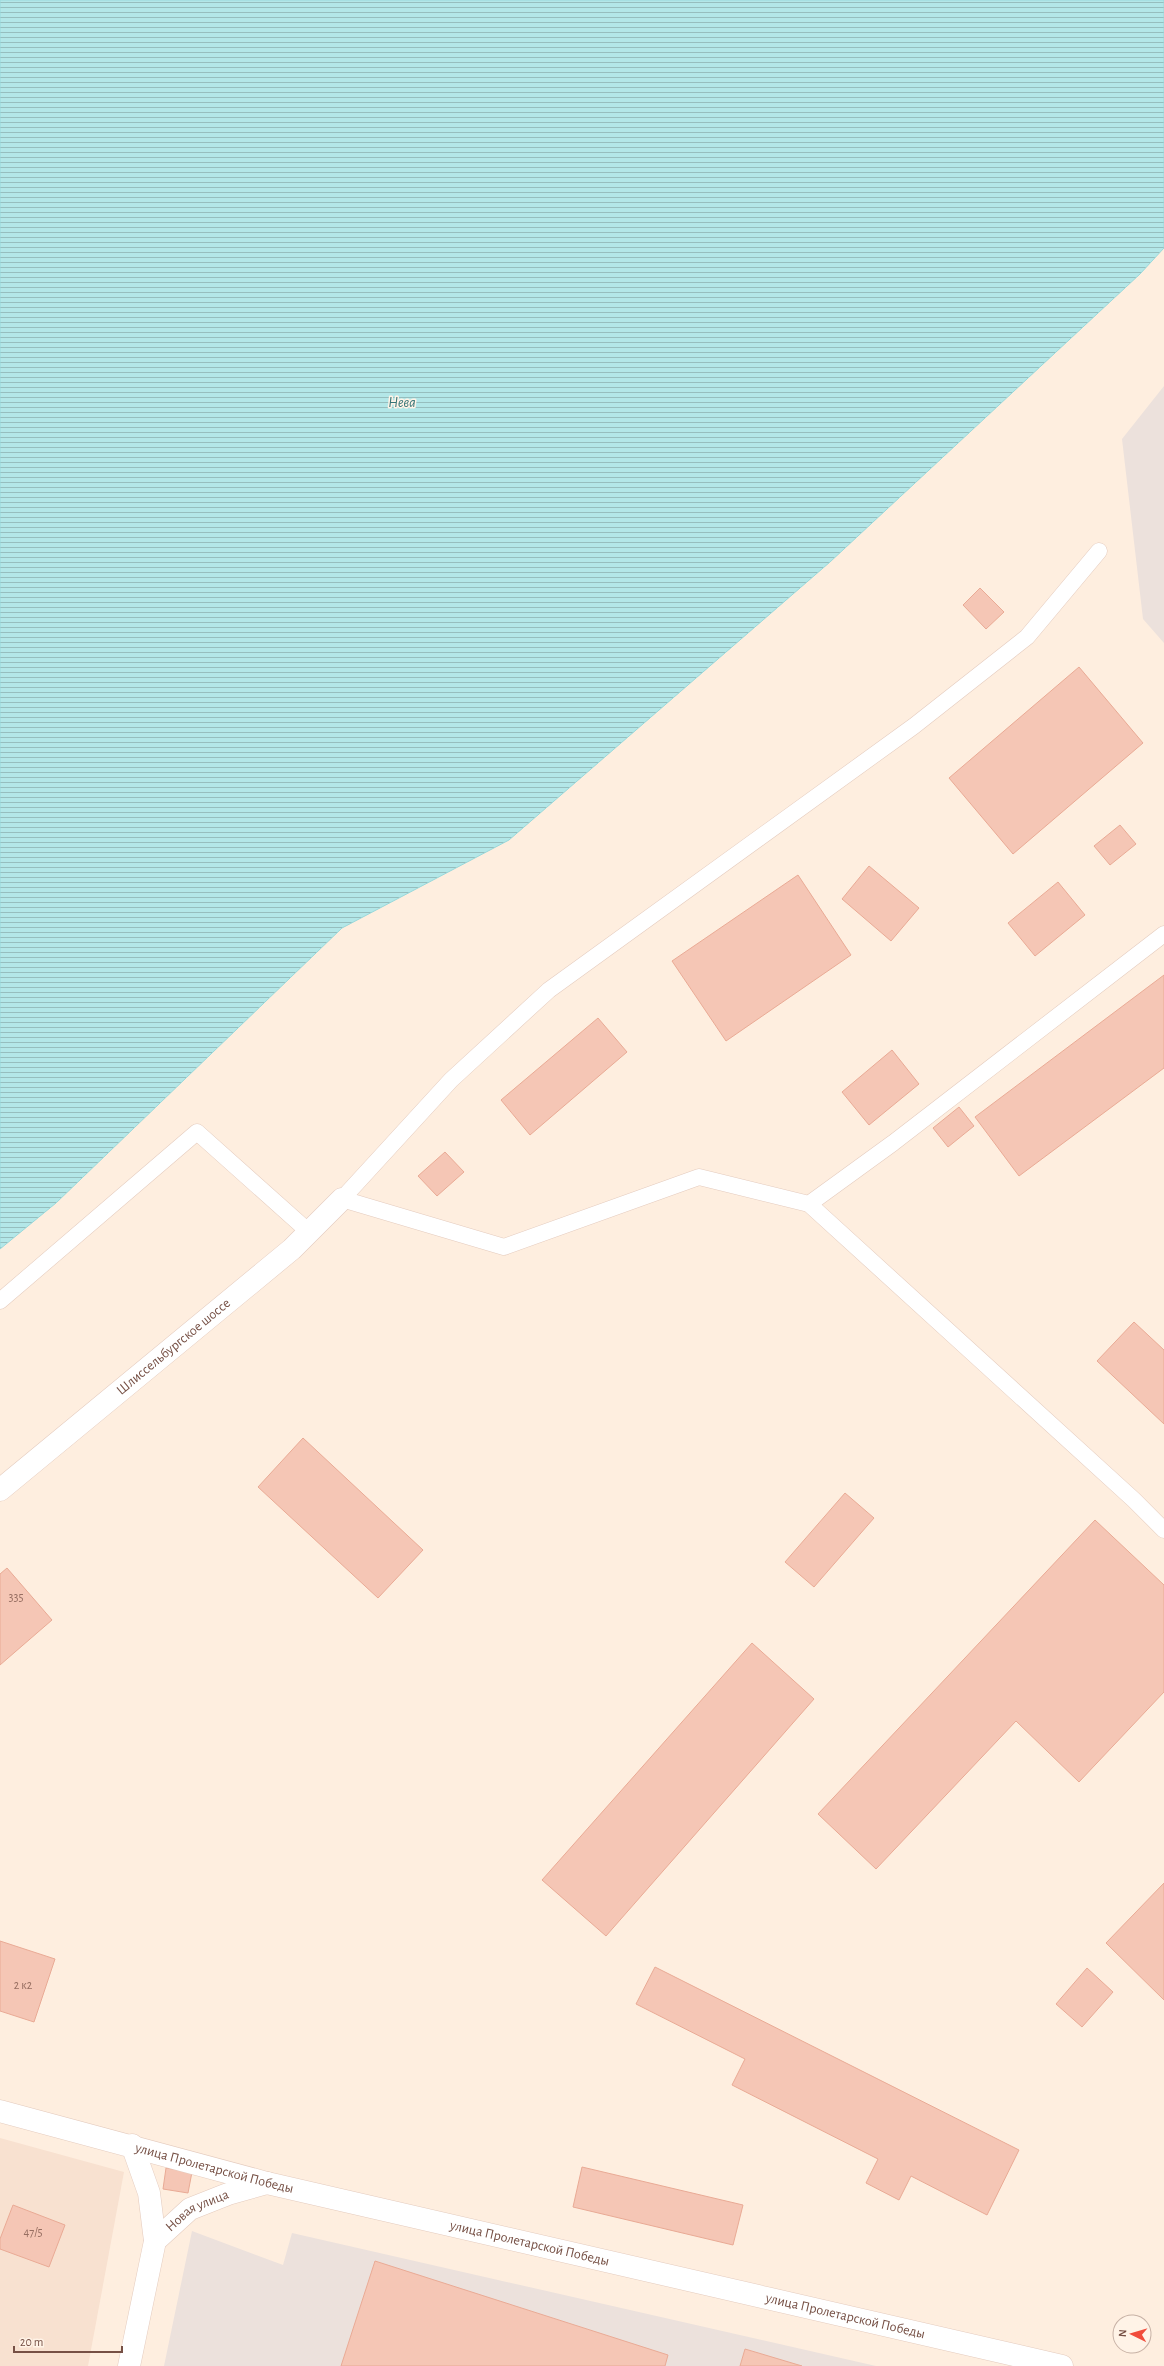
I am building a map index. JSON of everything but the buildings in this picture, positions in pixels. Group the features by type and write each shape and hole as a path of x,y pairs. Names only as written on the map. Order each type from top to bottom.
{"street":[{"name":"Шлиссельбургское шоссе","path":"0,1490 286,1254 342,1199"},
{"name":"улица Пролетарской Победы","path":"0,2111 132,2145 267,2183 1062,2366"},
{"name":"Новая улица","path":"129,2366 155,2241 149,2193 132,2145"},
{"name":"Новая улица","path":"155,2241 190,2209 228,2194 267,2183"}],"lane":[{"path":"1099,551 1027,637 914,726 549,990 451,1080 342,1199 504,1247 699,1177 809,1204 1134,1500 1164,1530"},
{"path":"809,1204 893,1143 1164,934"},
{"path":"0,1301 197,1132 309,1232"}],"shaded area":[{"path":"1164,386 1164,643 1143,619 1122,439"},
{"path":"0,2138 124,2172 88,2366 0,2366"},
{"path":"192,2231 283,2265 292,2233 876,2366 164,2366"}],"water":[{"name":"Нева","path":"0,0 1164,0 1164,248 1140,274 830,562 509,840 342,928 56,1203 0,1249"}]}
